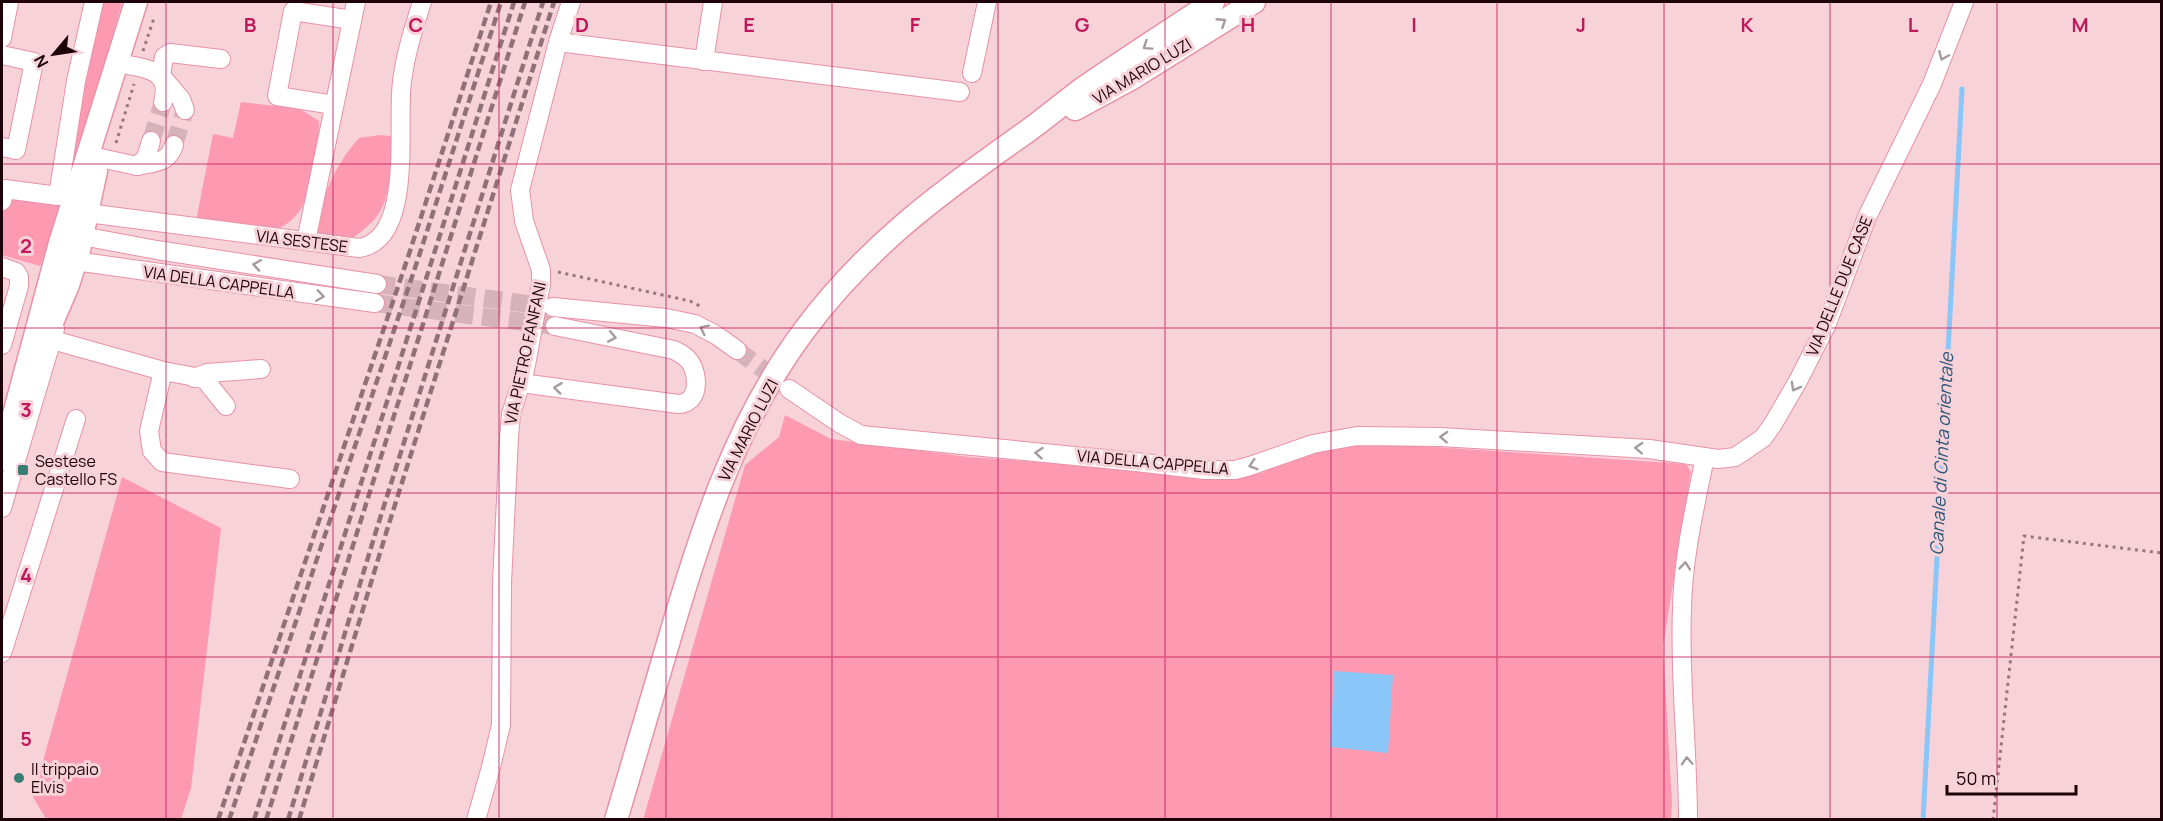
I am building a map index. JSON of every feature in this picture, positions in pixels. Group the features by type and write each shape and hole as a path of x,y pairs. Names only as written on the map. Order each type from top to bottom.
{"main road":[{"name":"VIA MARIO LUZI","path":"616,819 707,518 757,406 801,335 823,306 872,252 931,200 1085,87 1213,2"},
{"name":"VIA MARIO LUZI","path":"1025,133 1088,103 1134,77 1254,2"},
{"path":"2,459 11,420 42,333 141,8"},
{"path":"42,333 68,285 87,213 95,160"}],"street":[{"path":"2,38 9,2"},
{"path":"2,201 4,189 58,196 76,81 94,2"},
{"path":"306,241 356,2"},
{"name":"VIA SESTESE","path":"87,213 359,248 367,247 381,236 396,207 399,189 402,83 422,2"},
{"name":"VIA PIETRO FANFANI","path":"476,819 501,725 502,583 508,437 511,414 521,383 542,270 524,221 520,190 558,42 571,2"},
{"path":"704,60 713,2"},
{"path":"972,73 987,2"},
{"name":"VIA DELLE DUE CASE","path":"1705,458 1728,459 1741,454 1755,444 1773,424 1798,381 1826,326 1867,217 1932,84 1964,2"},
{"path":"334,105 277,96 293,11 352,20"},
{"path":"558,42 960,92"},
{"path":"163,102 166,89 162,77 164,57 170,52 221,59"},
{"path":"2,55 34,62 16,150 2,147"},
{"path":"125,65 162,77 181,99 185,110"},
{"path":"137,166 146,158 151,141"},
{"path":"2,508 42,333 78,249 95,160 137,166 169,157 174,145"},
{"name":"VIA DELLA CAPPELLA","path":"78,249 157,250 377,284"},
{"name":"VIA DELLA CAPPELLA","path":"78,249 375,303"},
{"path":"2,345 19,286 10,271"},
{"path":"553,307 666,318 695,324 737,350"},
{"path":"521,383 678,404 689,401 693,396 696,380 694,371 690,362 674,350 555,327"},
{"path":"42,333 163,371 201,378 226,406"},
{"path":"194,378 207,373 261,369"},
{"path":"163,371 149,431 152,451 162,462 290,479"},
{"name":"VIA DELLA CAPPELLA","path":"789,388 839,423 861,435 1205,470 1235,470 1314,444 1357,436 1440,437 1638,448 1705,458"},
{"path":"2,653 76,419"},
{"path":"1688,819 1681,652 1682,605 1686,553 1705,458"}],"path":[{"path":"95,160 141,8"},
{"path":"542,270 690,301 703,311"},
{"path":"1993,819 2024,536 2162,553"}],"shaded area":[{"path":"94,2 122,2 64,207 40,266 2,255 2,201 5,189 57,196"},
{"path":"241,102 300,109 319,121 315,168 306,199 298,213 288,223 274,230 249,229 196,221 213,134 233,138"},
{"path":"391,136 391,157 390,181 379,213 367,227 347,242 315,236 320,209 342,160 359,138"},
{"path":"785,415 831,439 969,457 1241,477 1262,473 1301,453 1362,442 1686,464 1691,472 1663,646 1671,819 643,820 745,465 779,437"},
{"path":"122,477 221,528 191,788 181,819 46,819 33,797"}],"water":[{"path":"1334,671 1393,675 1388,753 1330,747"}],"waterway":[{"name":"Canale di Cinta orientale","path":"1923,820 1962,89"}],"tunnel":[{"path":"151,141 163,102"},
{"path":"174,145 185,110"},
{"path":"377,284 551,307"},
{"path":"375,303 555,326"},
{"path":"737,350 783,384"}],"railway":[{"path":"218,820 409,254 491,2"},
{"path":"229,820 419,256 501,2"},
{"path":"254,820 514,2"},
{"path":"266,820 525,2"},
{"path":"288,820 377,528 543,2"},
{"path":"299,820 387,530 554,2"}],"place":[{"name":"Sestese Castello FS","path":"23,470"},
{"name":"Il trippaio Elvis","path":"19,778"}]}
